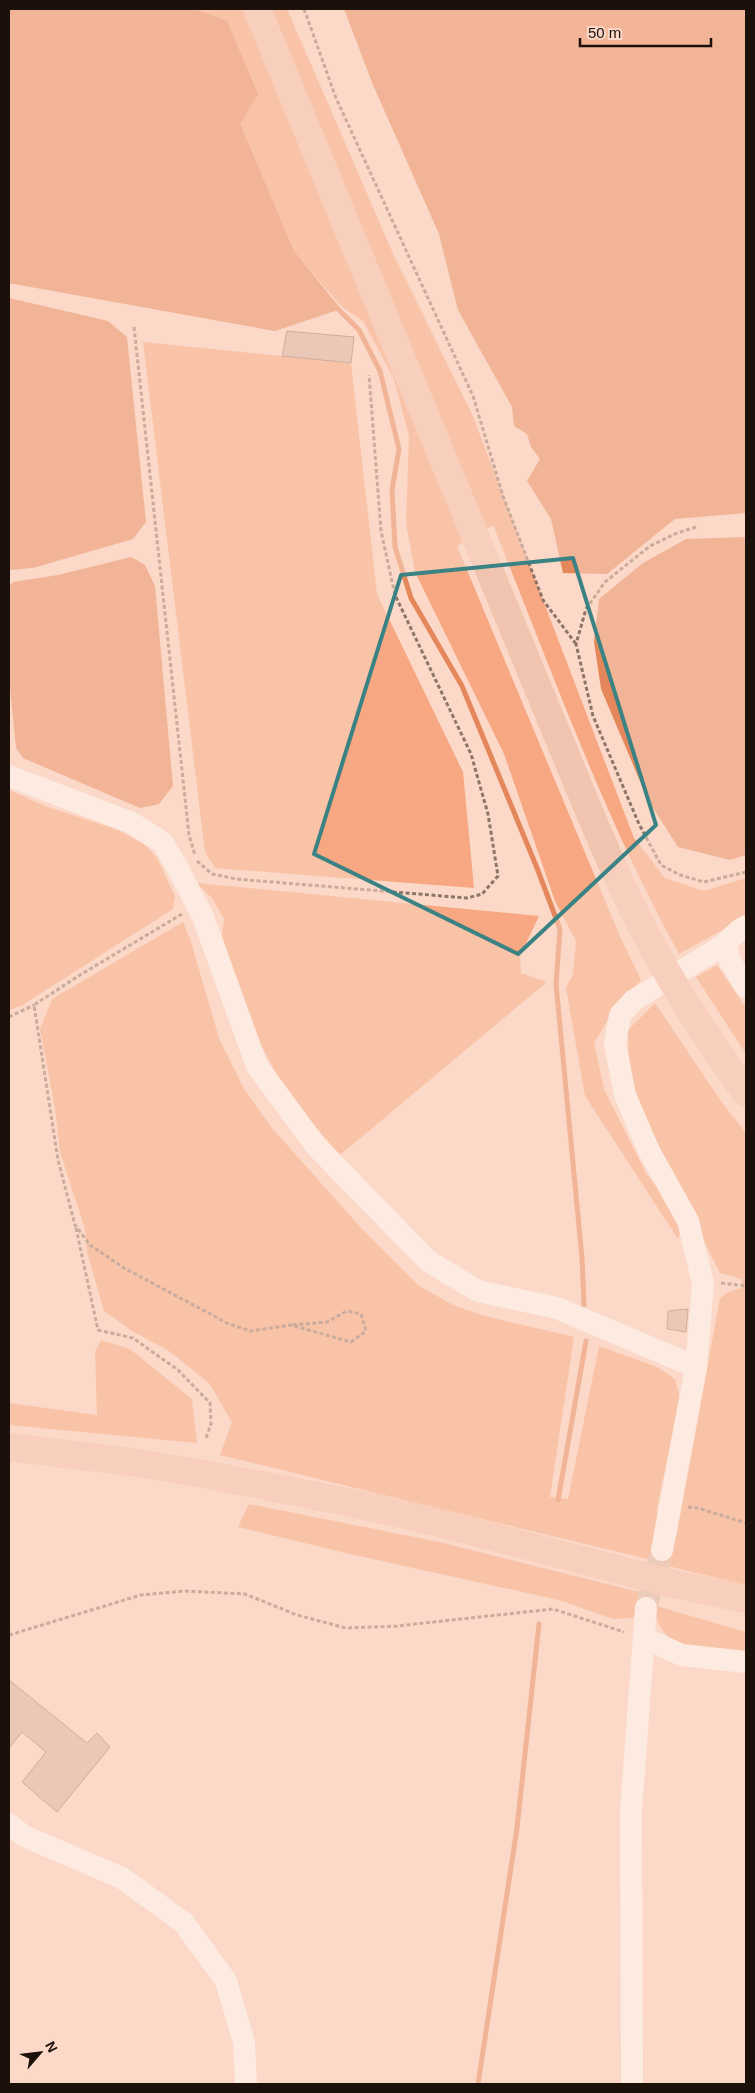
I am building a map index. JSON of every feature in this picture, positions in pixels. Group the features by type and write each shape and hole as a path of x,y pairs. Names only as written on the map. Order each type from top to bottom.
{"main road":[{"path":"257,9 582,796 626,895 659,958 716,1051 746,1093"},
{"path":"9,1446 131,1462 209,1475 356,1504 440,1523 674,1584 746,1600"},
{"path":"674,1584 746,1610"}],"street":[{"path":"9,776 132,823 162,842 203,917 257,1066 316,1146 428,1261 478,1291 557,1308 696,1367"},
{"path":"662,1550 696,1367 703,1284 688,1221 649,1151 624,1095 615,1043 620,1015 634,1000 717,948 746,926"},
{"path":"717,948 730,961 746,987"},
{"path":"632,2084 631,1811 646,1608"},
{"path":"644,1638 682,1656 746,1662"},
{"path":"9,1824 24,1836 122,1878 184,1923 226,1981 244,2042 246,2084"}],"path":[{"path":"304,9 336,98 473,396 504,496 543,600 576,644 593,716 639,824 661,865 680,875 704,882 746,872"},
{"path":"134,327 189,835 196,860 212,874 236,879 467,898 482,894 498,876 488,814 471,754 395,595 381,531 369,375"},
{"path":"576,644 586,608 605,582 650,546 696,527"},
{"path":"9,1017 34,1005 80,975 197,905"},
{"path":"34,1005 58,1160 75,1225 98,1330 132,1338 178,1370 210,1403 211,1424 206,1438"},
{"path":"75,1225 90,1245 124,1268 229,1324 251,1331 291,1325 327,1322 347,1311 361,1314 366,1331 351,1342 291,1325"},
{"path":"703,1284 732,1283 746,1286"},
{"path":"670,1506 698,1508 746,1523"},
{"path":"9,1635 141,1595 184,1591 245,1594 297,1614 346,1628 397,1626 553,1609 644,1638"}],"highlighted area":[{"path":"573,558 656,825 518,954 314,854 401,575"}],"shaded area":[{"path":"9,9 287,9 395,258 472,414 634,838 665,878 704,891 746,878 746,917 679,954 626,850 602,796 493,525 457,546 619,934 641,980 615,1008 594,1043 604,1089 647,1175 679,1212 682,1228 678,1239 585,1096 566,988 573,974 576,941 555,901 504,754 415,572 406,523 409,436 394,379 363,321 343,308 302,261 275,331 9,283"},
{"path":"9,9 194,9 227,21 258,94 240,124 294,251 341,309 275,331 9,283"},
{"path":"344,9 746,9 746,513 675,519 607,574 563,573 551,519 527,481 540,459 531,447 527,434 514,426 512,407 458,310 439,234 373,85"},
{"path":"9,298 108,321 127,337 146,522 133,539 33,568 9,570"},
{"path":"143,342 351,363 377,594 463,772 474,888 215,868 205,852"},
{"path":"746,537 746,855 730,860 678,847 648,800 601,689 594,642 599,599 643,563 686,539"},
{"path":"131,557 145,565 155,586 173,786 159,804 140,808 23,758 16,748 9,676 9,587 13,582 58,575"},
{"path":"9,790 45,806 118,830 145,845 157,858 175,896 173,909 21,1006 9,1010"},
{"path":"196,883 539,916 520,956 521,973 547,982 340,1155 310,1121 281,1083 252,1028 222,936 224,919 212,898"},
{"path":"183,922 191,942 219,1038 244,1089 272,1128 361,1228 419,1286 453,1305 485,1316 574,1337 550,1497 568,1499 599,1346 657,1367 675,1379 680,1398 657,1508 658,1527 652,1552 647,1559 220,1455 232,1422 209,1383 169,1351 132,1331 104,1311 87,1252 85,1229 60,1152 55,1109 40,1029 52,999"},
{"path":"717,965 746,1008 746,1054 696,977"},
{"path":"655,1003 723,1104 746,1133 746,1585 668,1566 677,1534 720,1298 731,1291 741,1288 742,1279 720,1273 648,1131 629,1072 628,1030"},
{"path":"101,1340 130,1349 192,1399 197,1443 9,1425 9,1403 97,1415 95,1352"},
{"path":"249,1504 439,1542 639,1592 640,1603 633,1618 613,1619 559,1600 238,1527"},
{"path":"653,1605 746,1632 746,1654 691,1647 672,1639 660,1627"}],"building":[{"path":"287,331 354,337 351,363 282,356"},
{"path":"688,1309 686,1332 667,1329 668,1311"},
{"path":"9,1680 87,1743 97,1733 110,1747 57,1812 22,1782 46,1752 22,1732 9,1748"}],"waterway":[{"path":"336,307 359,330 380,371 399,449 392,490 395,547 411,598 462,686 560,929 556,984 582,1258 584,1305"},
{"path":"558,1500 586,1341"},
{"path":"478,2084 517,1828 539,1624"}],"tunnel":[{"path":"646,1608 662,1550"}]}
